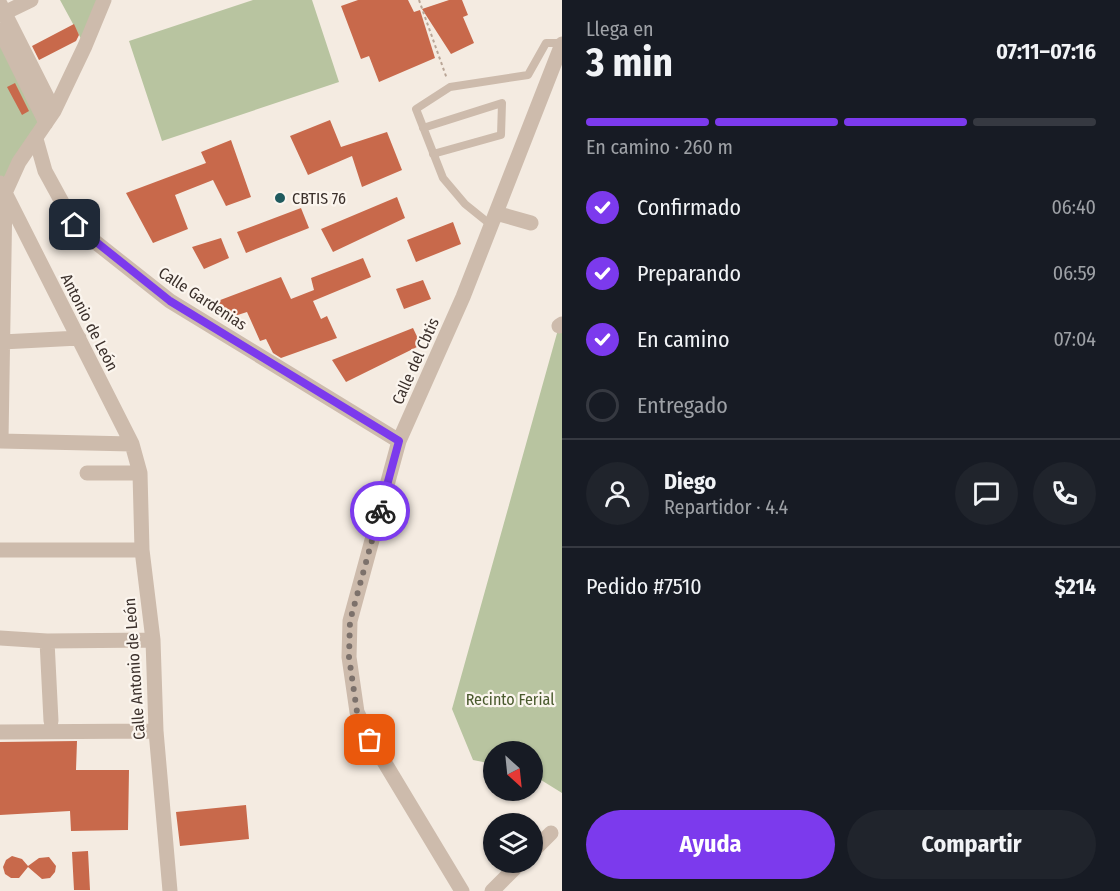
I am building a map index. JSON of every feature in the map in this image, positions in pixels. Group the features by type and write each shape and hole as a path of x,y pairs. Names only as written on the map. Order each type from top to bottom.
{"street":[{"path":"31,0 1,11 50,117"},
{"path":"104,0 85,46 50,117 2,189 3,342 0,441 132,444"},
{"path":"0,30 50,117"},
{"name":"Calle del Cbtis","path":"462,891 370,740 357,712 349,657 350,621 399,441 463,297 562,43"},
{"name":"Calle Gardenias","path":"36,139 45,171 75,225 170,301 399,441"},
{"name":"Antonio de León","path":"2,189 132,444"},
{"path":"493,219 531,223"},
{"path":"3,342 79,338"},
{"name":"Calle Antonio de León","path":"132,444 140,473 142,550 153,640 156,731 170,891"},
{"path":"87,473 140,473"},
{"path":"0,550 142,550"},
{"path":"0,638 153,640"},
{"path":"47,640 51,721"},
{"path":"0,732 156,731"},
{"path":"543,841 551,833"},
{"path":"492,891 510,873"}],"lane":[{"path":"493,219 465,204 442,178 416,109 450,87 528,75 546,43 562,43"},
{"path":"423,128 502,103 501,135 433,154"}],"path":[{"path":"419,0 450,87"}],"green space":[{"path":"60,0 104,0 85,46"},
{"path":"253,0 312,0 339,82 162,141 129,41"},
{"path":"0,30 46,123 0,183"},
{"name":"Recinto Ferial","path":"562,324 562,793 543,781 543,741 483,741 483,762 473,760 452,709 559,326"}],"building":[{"path":"358,0 408,0 414,12 420,10 435,58 379,82 369,56 361,59 341,6"},
{"path":"449,0 462,0 468,15 463,17 474,43 451,54 422,9"},
{"path":"74,24 79,35 76,41 39,60 32,46"},
{"path":"15,83 29,111 22,115 7,87"},
{"path":"330,120 341,147 387,132 402,170 362,187 352,156 308,175 290,136"},
{"path":"231,140 251,197 226,206 213,180 175,195 188,229 153,243 126,193 206,163 201,152"},
{"path":"397,197 405,218 333,252 321,229"},
{"path":"301,208 309,228 246,253 237,232"},
{"path":"453,222 461,244 416,262 407,240"},
{"path":"221,238 229,258 204,269 192,247"},
{"path":"363,258 371,277 313,301 321,319 327,316 337,338 281,358 273,353 266,339 260,341 247,312 222,320 215,302 281,277 291,299 314,290 311,278"},
{"path":"423,280 431,299 404,309 396,289"},
{"path":"413,328 421,345 346,382 332,360"},
{"path":"77,741 76,770 129,770 128,830 71,831 70,811 0,815 0,742"},
{"path":"246,805 249,839 180,846 176,812"},
{"path":"88,851 90,890 74,890 72,852"},
{"path":"12,856 22,859 28,866 39,858 49,857 56,866 55,872 50,878 42,879 28,867 19,878 11,878 5,874 3,867 6,860"}],"way so far":[{"path":"370,740 357,712 349,657 350,621 380,511"}],"place":[{"name":"CBTIS 76","path":"280,198"}],"route":[{"path":"75,225 170,301 399,441 380,511"}]}
